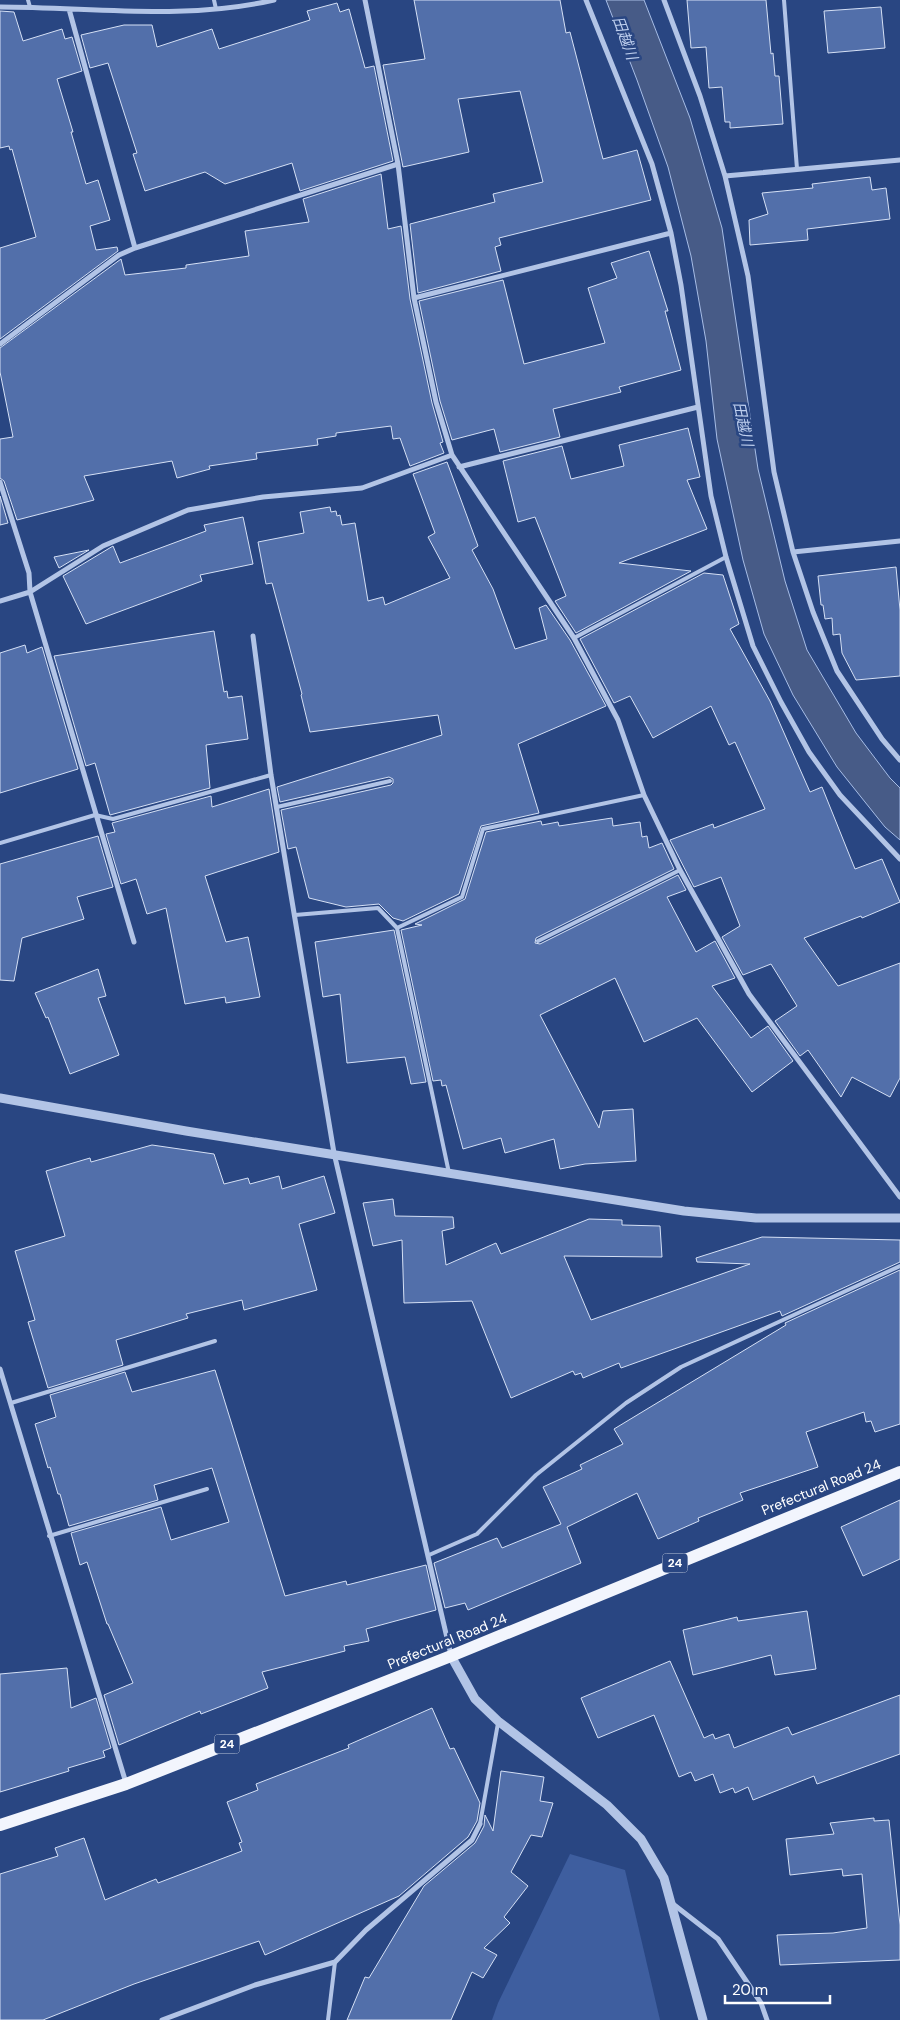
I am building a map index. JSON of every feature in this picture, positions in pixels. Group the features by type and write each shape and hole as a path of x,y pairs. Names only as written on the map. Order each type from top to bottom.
{"main road":[{"name":"Prefectural Road 24","path":"0,1825 126,1784 451,1656 900,1472"}],"street":[{"path":"0,7 177,11 216,10 274,0"},
{"path":"365,0 398,164 414,298 436,402 452,455 574,638 618,720 644,795 680,870 750,994 900,1198"},
{"path":"586,0 652,164 671,233 681,285 711,496 726,558 753,646 809,752 840,795 900,859"},
{"path":"664,0 700,96 725,176 748,276 774,472 793,552 813,612 837,671 882,739 900,760"},
{"path":"69,9 135,248"},
{"path":"725,176 900,160"},
{"path":"0,344 120,255 135,248 398,164"},
{"path":"414,298 671,233"},
{"path":"459,467 698,407"},
{"path":"0,601 30,592 103,546 188,510 263,497 362,488 452,455"},
{"path":"0,482 29,573 30,592 134,942"},
{"path":"793,552 900,541"},
{"path":"253,636 271,775 334,1154 451,1656 475,1699 498,1721 607,1805 641,1839 664,1878 703,2020"},
{"path":"0,1098 186,1131 684,1211 756,1218 900,1218"},
{"path":"0,1369 126,1784"},
{"path":"162,2020 255,1985 335,1962 366,1930 472,1840 480,1824"},
{"path":"672,1903 718,1939 762,2003 767,2020"}],"lane":[{"path":"28,0 30,7"},
{"path":"214,0 216,10"},
{"path":"784,0 797,169"},
{"path":"574,638 726,558"},
{"path":"0,843 96,815 113,819 271,775"},
{"path":"277,807 390,781"},
{"path":"397,928 462,897 483,829 644,795"},
{"path":"538,940 680,870"},
{"path":"295,915 378,908 397,928 449,1173"},
{"path":"429,1555 477,1534 536,1475 626,1403 681,1367 900,1266"},
{"path":"11,1403 215,1341"},
{"path":"50,1536 207,1489"},
{"path":"480,1824 498,1721"},
{"path":"328,2020 335,1962"}],"shaded area":[{"path":"570,1854 625,1870 660,2020 492,2020 498,2003"}],"water":[{"name":"田越川","path":"606,0 644,0 690,118 722,228 758,469 785,581 807,650 856,733 890,778 900,788 900,840 885,827 837,767 793,695 764,634 743,560 717,439 706,341 691,256 668,167"}],"building":[{"path":"414,0 560,0 566,33 570,32 603,159 637,150 651,200 499,238 501,245 495,247 501,271 418,293 410,224 495,202 493,194 543,182 520,91 458,99 469,152 403,167 383,65 425,59"},
{"path":"687,0 766,0 771,54 773,53 775,76 779,76 783,124 730,128 730,122 725,122 722,87 709,88 706,47 691,48"},
{"path":"337,3 340,12 349,9 365,68 374,66 393,161 300,191 292,163 225,184 205,172 145,191 133,154 137,153 108,63 90,68 81,35 124,25 152,25 157,47 212,29 219,49 310,20 307,11"},
{"path":"881,7 885,48 828,53 824,11"},
{"path":"0,11 14,12 23,41 62,29 65,39 72,37 82,71 57,79 86,184 98,180 110,220 90,226 96,250 117,247 118,251 0,339 0,248 36,237 12,149 10,150 9,146 0,148"},
{"path":"381,174 388,229 401,226 410,299 432,403 443,442 440,443 444,453 410,466 400,438 393,439 391,426 336,433 336,436 317,439 318,445 256,453 257,459 209,466 210,469 177,478 172,461 84,476 94,500 17,520 4,481 0,478 0,439 13,437 0,372 0,348 121,259 125,275 186,268 186,265 249,256 245,231 309,222 303,199"},
{"path":"870,177 872,190 886,188 890,219 807,229 808,240 750,245 749,220 768,214 762,193 813,188 812,184"},
{"path":"649,251 668,311 665,311 681,370 619,387 621,392 553,409 560,437 500,452 494,429 452,440 440,401 419,301 503,280 524,364 605,343 588,288 617,278 611,263"},
{"path":"688,428 700,477 687,480 707,529 619,563 691,571 576,633 555,601 566,596 535,517 518,522 503,461 562,446 571,479 624,466 619,445"},
{"path":"447,462 478,546 472,550 493,589 515,649 547,639 539,608 546,605 570,640 606,706 518,744 539,813 481,826 459,894 403,921 393,918 379,904 346,907 309,898 296,847 288,849 281,810 391,785 393,779 389,777 280,802 277,787 442,735 438,715 310,732 302,694 272,583 266,584 258,542 304,533 300,512 330,507 331,512 336,511 337,516 340,515 342,525 355,523 368,601 383,597 385,605 450,578 428,537 435,533 413,474"},
{"path":"0,496 8,523 0,525"},
{"path":"243,517 253,564 200,575 202,581 86,624 63,576 113,546 120,563 206,531 204,525"},
{"path":"89,550 59,568 54,557"},
{"path":"896,567 900,610 900,676 856,680 842,653 840,634 833,635 832,618 825,619 823,605 821,605 818,576"},
{"path":"704,573 723,575 739,624 730,629 770,701 810,792 822,787 855,869 882,859 900,902 862,918 861,916 804,938 838,986 900,963 900,1078 890,1097 852,1077 841,1097 808,1050 800,1056 775,1021 797,1006 771,964 743,975 722,937 740,926 721,877 694,887 670,840 713,824 714,828 765,809 735,742 729,745 711,706 653,738 630,696 614,703 580,639"},
{"path":"214,631 224,692 227,691 228,698 242,696 248,739 206,745 210,788 110,815 95,763 86,766 54,656"},
{"path":"25,645 27,653 42,647 78,769 0,793 0,653"},
{"path":"269,789 279,852 205,876 226,942 248,937 260,997 226,1003 225,997 185,1004 166,908 147,914 136,879 121,884 106,834 115,832 112,823 211,796 212,807"},
{"path":"612,818 613,826 640,822 642,837 647,836 649,848 662,843 674,869 536,938 535,943 540,944 678,875 686,890 667,897 696,952 715,941 735,978 712,986 751,1038 768,1026 793,1061 752,1092 697,1018 644,1042 615,978 540,1015 599,1128 603,1111 633,1109 636,1161 585,1164 560,1169 554,1139 505,1153 501,1138 463,1149 446,1085 442,1086 441,1080 433,1081 401,930 422,925 415,924 465,899 486,832 541,821 542,825 558,822 559,826"},
{"path":"98,836 113,887 77,897 84,919 22,938 14,981 0,980 0,864"},
{"path":"394,930 426,1082 411,1084 405,1057 347,1063 340,994 323,997 315,942"},
{"path":"98,969 106,996 98,998 119,1055 70,1074 48,1017 46,1018 35,993"},
{"path":"152,1145 214,1154 224,1184 248,1178 250,1184 279,1176 282,1189 324,1176 335,1213 299,1224 317,1290 244,1310 242,1300 186,1314 188,1318 116,1340 123,1365 48,1388 28,1322 35,1320 15,1251 65,1236 46,1171 90,1158 91,1162"},
{"path":"393,1199 395,1216 453,1217 454,1228 442,1231 446,1265 496,1243 501,1254 589,1219 622,1220 622,1225 660,1226 662,1257 564,1256 591,1320 750,1264 697,1262 696,1258 762,1237 900,1240 900,1262 782,1316 780,1311 621,1368 619,1363 583,1378 581,1373 575,1375 573,1371 511,1398 472,1301 404,1303 402,1240 373,1246 363,1203"},
{"path":"900,1270 900,1424 875,1432 871,1421 866,1422 864,1412 806,1432 818,1467 740,1493 743,1500 698,1518 699,1521 658,1539 637,1493 567,1527 581,1563 468,1610 465,1603 445,1608 434,1563 497,1538 502,1548 561,1524 543,1487 582,1469 580,1465 623,1444 614,1429 786,1325 785,1323"},
{"path":"215,1370 285,1596 346,1581 347,1585 426,1565 436,1610 366,1629 369,1641 344,1646 345,1651 262,1672 268,1688 201,1714 200,1711 119,1745 104,1695 133,1683 107,1624 87,1562 80,1565 71,1533 161,1507 171,1540 229,1522 212,1468 154,1485 158,1500 69,1526 60,1494 58,1494 50,1467 48,1468 35,1424 56,1417 50,1395 125,1372 132,1392"},
{"path":"900,1500 900,1559 863,1576 841,1527"},
{"path":"807,1611 816,1669 775,1675 771,1655 693,1675 683,1630 737,1617 738,1621"},
{"path":"670,1661 704,1738 713,1734 715,1739 729,1734 734,1748 788,1727 792,1735 900,1695 900,1754 817,1784 814,1776 753,1800 748,1787 735,1793 733,1788 720,1793 713,1774 695,1781 691,1772 679,1777 654,1715 598,1738 581,1698"},
{"path":"67,1668 71,1708 96,1698 111,1748 103,1751 105,1757 68,1768 69,1771 0,1792 0,1674"},
{"path":"432,1708 450,1749 454,1748 480,1803 477,1821 468,1837 399,1896 265,1955 259,1941 134,1984 43,2020 0,2020 0,1874 58,1856 55,1848 84,1838 105,1900 156,1879 158,1883 242,1851 239,1843 242,1842 227,1802 258,1790 256,1784 349,1748 348,1745"},
{"path":"501,1771 544,1777 540,1801 553,1803 542,1837 531,1835 511,1872 528,1886 504,1917 510,1923 484,1948 497,1955 483,1978 472,1972 451,2020 347,2020 365,1977 369,1978 424,1886 475,1843 484,1826 485,1815 493,1831"},
{"path":"874,1818 874,1821 889,1820 900,1925 900,1960 780,1965 777,1935 833,1933 867,1928 862,1874 843,1876 842,1869 790,1875 786,1839 834,1834 830,1823"}]}
